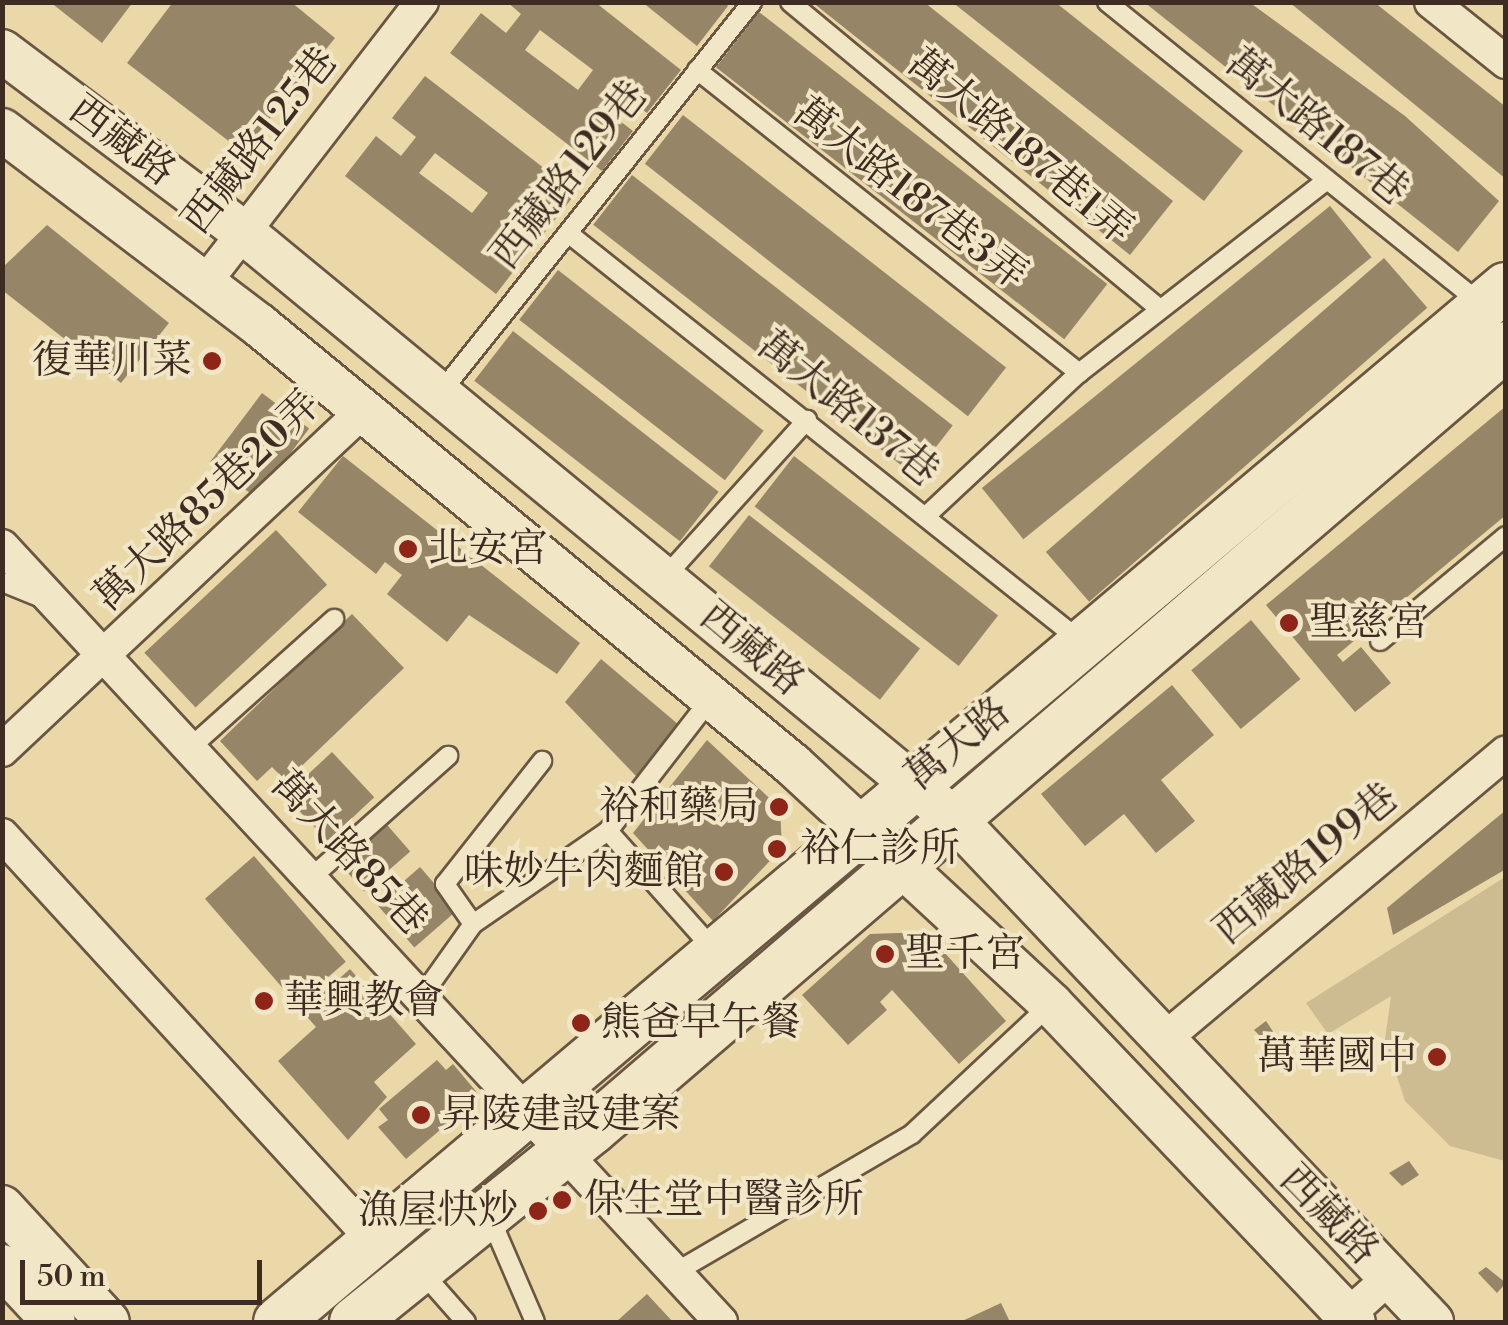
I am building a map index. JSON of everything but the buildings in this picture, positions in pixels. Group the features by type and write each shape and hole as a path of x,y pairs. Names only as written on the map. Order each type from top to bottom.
{"main road":[{"name":"萬大路","path":"278,1322 911,782 1498,313"},
{"name":"萬大路","path":"354,1322 421,1271 956,820 1498,313"}],"street":[{"name":"西藏路125巷","path":"203,284 422,2"},
{"path":"1430,2 1506,62"},
{"name":"西藏路","path":"2,51 243,232 956,820 1432,1322"},
{"name":"西藏路","path":"2,130 364,410 712,697 1051,1004 1347,1320"},
{"name":"萬大路85巷20弄","path":"2,750 364,410"},
{"name":"萬大路85巷","path":"2,546 109,653 562,1153 721,1322"},
{"name":"西藏路199巷","path":"1162,1041 1506,752"},
{"path":"2,835 374,1240"},
{"path":"2,1207 108,1322"},
{"path":"2,1266 54,1322"},
{"path":"1347,1320 1390,1277"}],"lane":[{"name":"西藏路129巷","path":"441,392 752,2"},
{"name":"萬大路187巷1弄","path":"790,2 1158,308"},
{"name":"萬大路187巷","path":"1106,2 1498,313"},
{"name":"萬大路187巷3弄","path":"697,70 1078,372"},
{"path":"926,516 1078,372 1327,180"},
{"name":"萬大路137巷","path":"568,233 1083,642"},
{"path":"666,577 807,420"},
{"path":"1380,641 1506,536"},
{"path":"2,582 56,604"},
{"path":"192,746 334,619"},
{"path":"422,996 473,924 608,831 712,697"},
{"path":"313,876 448,756"},
{"path":"473,924 446,884 542,761"},
{"path":"608,831 714,950"},
{"path":"676,1272 870,1164 1051,1004"},
{"path":"488,1214 535,1322"},
{"path":"421,1271 466,1322"}],"shaded area":[{"path":"1505,877 1505,1161 1450,1146 1405,1101 1385,1040 1391,996 1328,1034 1306,1003"}],"place":[{"name":"復華川菜","path":"212,361"},
{"name":"北安宮","path":"408,549"},
{"name":"聖慈宮","path":"1289,623"},
{"name":"裕和藥局","path":"779,807"},
{"name":"裕仁診所","path":"777,849"},
{"name":"味妙牛肉麵館","path":"724,872"},
{"name":"聖千宮","path":"885,954"},
{"name":"華興教會","path":"264,1001"},
{"name":"熊爸早午餐","path":"581,1023"},
{"name":"萬華國中","path":"1437,1057"},
{"name":"昇陵建設建案","path":"421,1115"},
{"name":"保生堂中醫診所","path":"562,1200"},
{"name":"漁屋快炒","path":"538,1211"}]}
